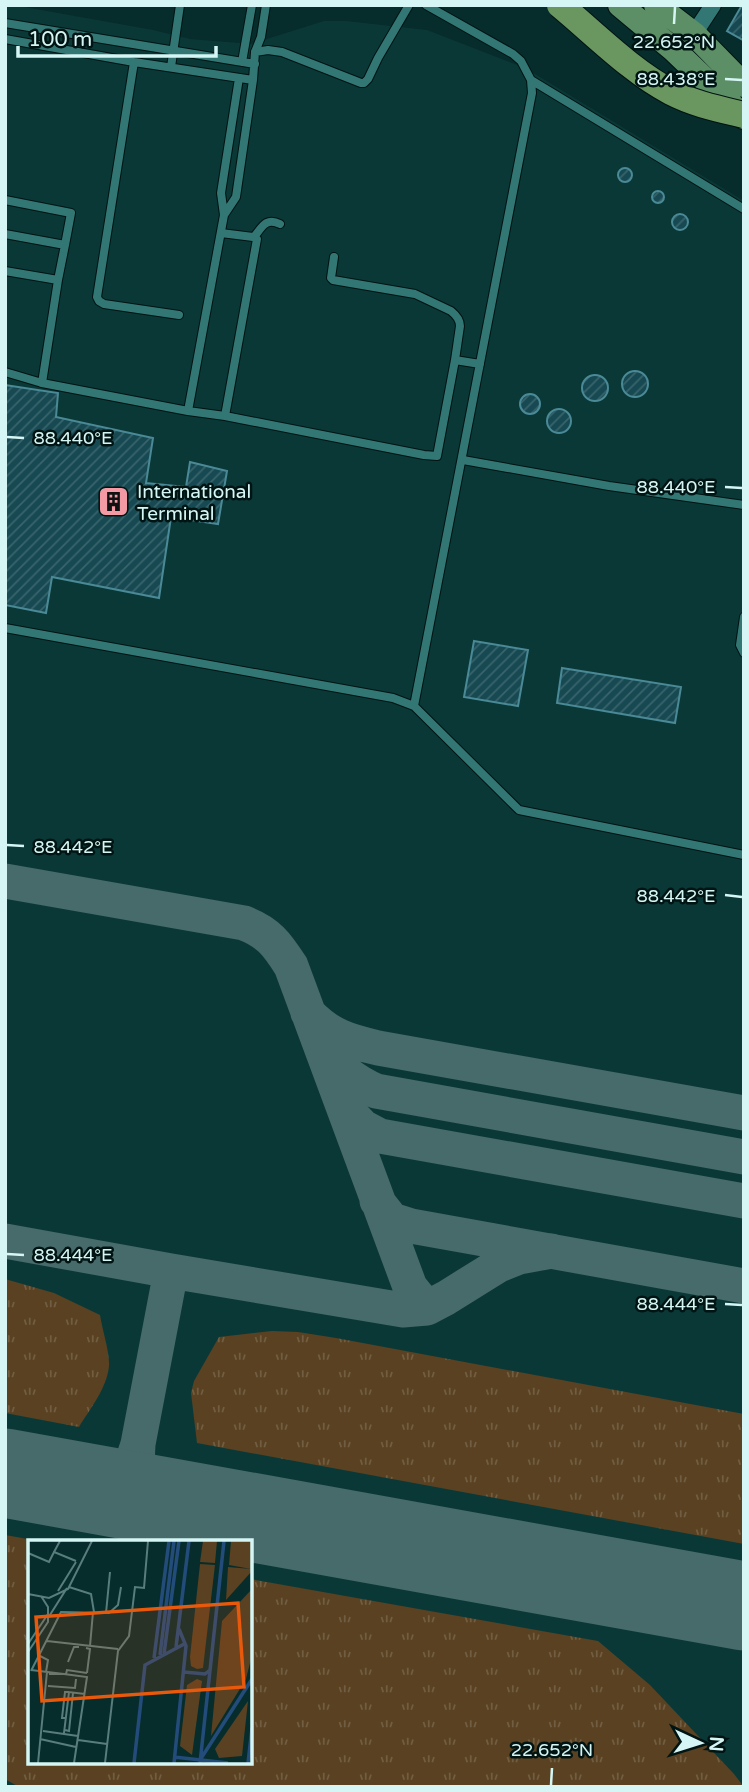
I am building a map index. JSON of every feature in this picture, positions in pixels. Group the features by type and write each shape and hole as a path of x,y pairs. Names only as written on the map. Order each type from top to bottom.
{"highway":[{"path":"560,5 636,69 671,92 694,102 744,116"}],"main road":[{"path":"620,5 674,50 744,116"},
{"path":"656,5 694,34 744,85"}],"street":[{"path":"694,34 713,5"}],"lane":[{"path":"171,67 180,5"},
{"path":"242,62 252,5"},
{"path":"188,411 225,215 236,197 255,52 261,37 266,5"},
{"path":"255,52 282,52 364,83 409,5"},
{"path":"414,706 532,93 531,80 521,61 513,54 426,5"},
{"path":"5,23 255,64"},
{"path":"5,38 134,62 253,80"},
{"path":"134,62 97,297 104,304 179,315"},
{"path":"225,215 220,193 239,78"},
{"path":"531,80 744,209"},
{"path":"5,201 71,213 42,383"},
{"path":"254,237 268,221 280,224"},
{"path":"222,233 254,237"},
{"path":"5,234 65,245"},
{"path":"225,416 257,239 254,237"},
{"path":"5,372 42,383 437,456 460,326 456,315 415,294 333,280 334,257"},
{"path":"5,271 58,280"},
{"path":"455,360 480,363"},
{"path":"463,460 609,486 744,505"},
{"path":"744,617 740,645 744,653"},
{"path":"5,628 393,698 414,706 519,810 744,855"}],"shaded area":[{"path":"5,5 153,30 190,39 251,44 324,21 427,30 525,68 744,201 744,1787 5,1787"}],"green space":[{"path":"5,1279 54,1293 100,1315 108,1355 108,1374 79,1427 5,1413"},
{"path":"272,1331 336,1338 744,1414 744,1544 197,1443 191,1393 194,1381 219,1337"},
{"path":"5,1535 34,1540 28,1540 28,1764 252,1764 252,1579 598,1641 650,1685 744,1787 19,1787 5,1779"}],"building":[{"path":"744,5 743,40 727,31"},
{"path":"625,168 630,170 630,180 625,182 620,180 618,175 620,170"},
{"path":"653,192 663,192 663,202 653,202"},
{"path":"680,214 686,216 686,228 680,230 674,228 672,222 674,216"},
{"path":"635,371 644,375 648,384 644,393 635,397 626,393 622,384 626,375"},
{"path":"595,375 604,379 608,388 604,397 595,401 586,397 582,388 586,379"},
{"name":"International Terminal","path":"5,385 58,393 56,417 153,438 146,483 186,487 190,462 227,471 218,524 171,517 159,598 52,577 46,613 5,605"},
{"path":"526,394 534,394 540,404 534,414 526,414 520,408 520,400"},
{"path":"559,409 570,416 571,421 564,432 559,433 548,426 547,421 554,410"},
{"path":"474,641 528,650 518,706 464,697"},
{"path":"562,668 681,687 675,723 557,703"}],"taxiway":[{"path":"5,881 244,923 260,930 271,940 291,966 410,1287 427,1308"},
{"path":"308,1013 340,1036 378,1048 744,1113"},
{"path":"325,1051 348,1074 376,1091 744,1157"},
{"path":"344,1107 363,1127 380,1136 744,1201"},
{"path":"377,1201 392,1220 411,1226 744,1286"},
{"path":"5,1241 403,1310 427,1308 499,1265 519,1257 552,1251"},
{"path":"171,1271 137,1455 139,1474 145,1489 160,1499 171,1502"},
{"path":"84,1487 107,1486 121,1479 131,1465 138,1444"}],"runway":[{"path":"5,1473 744,1606"}],"place":[{"name":"International Terminal","path":"114,502"}]}
